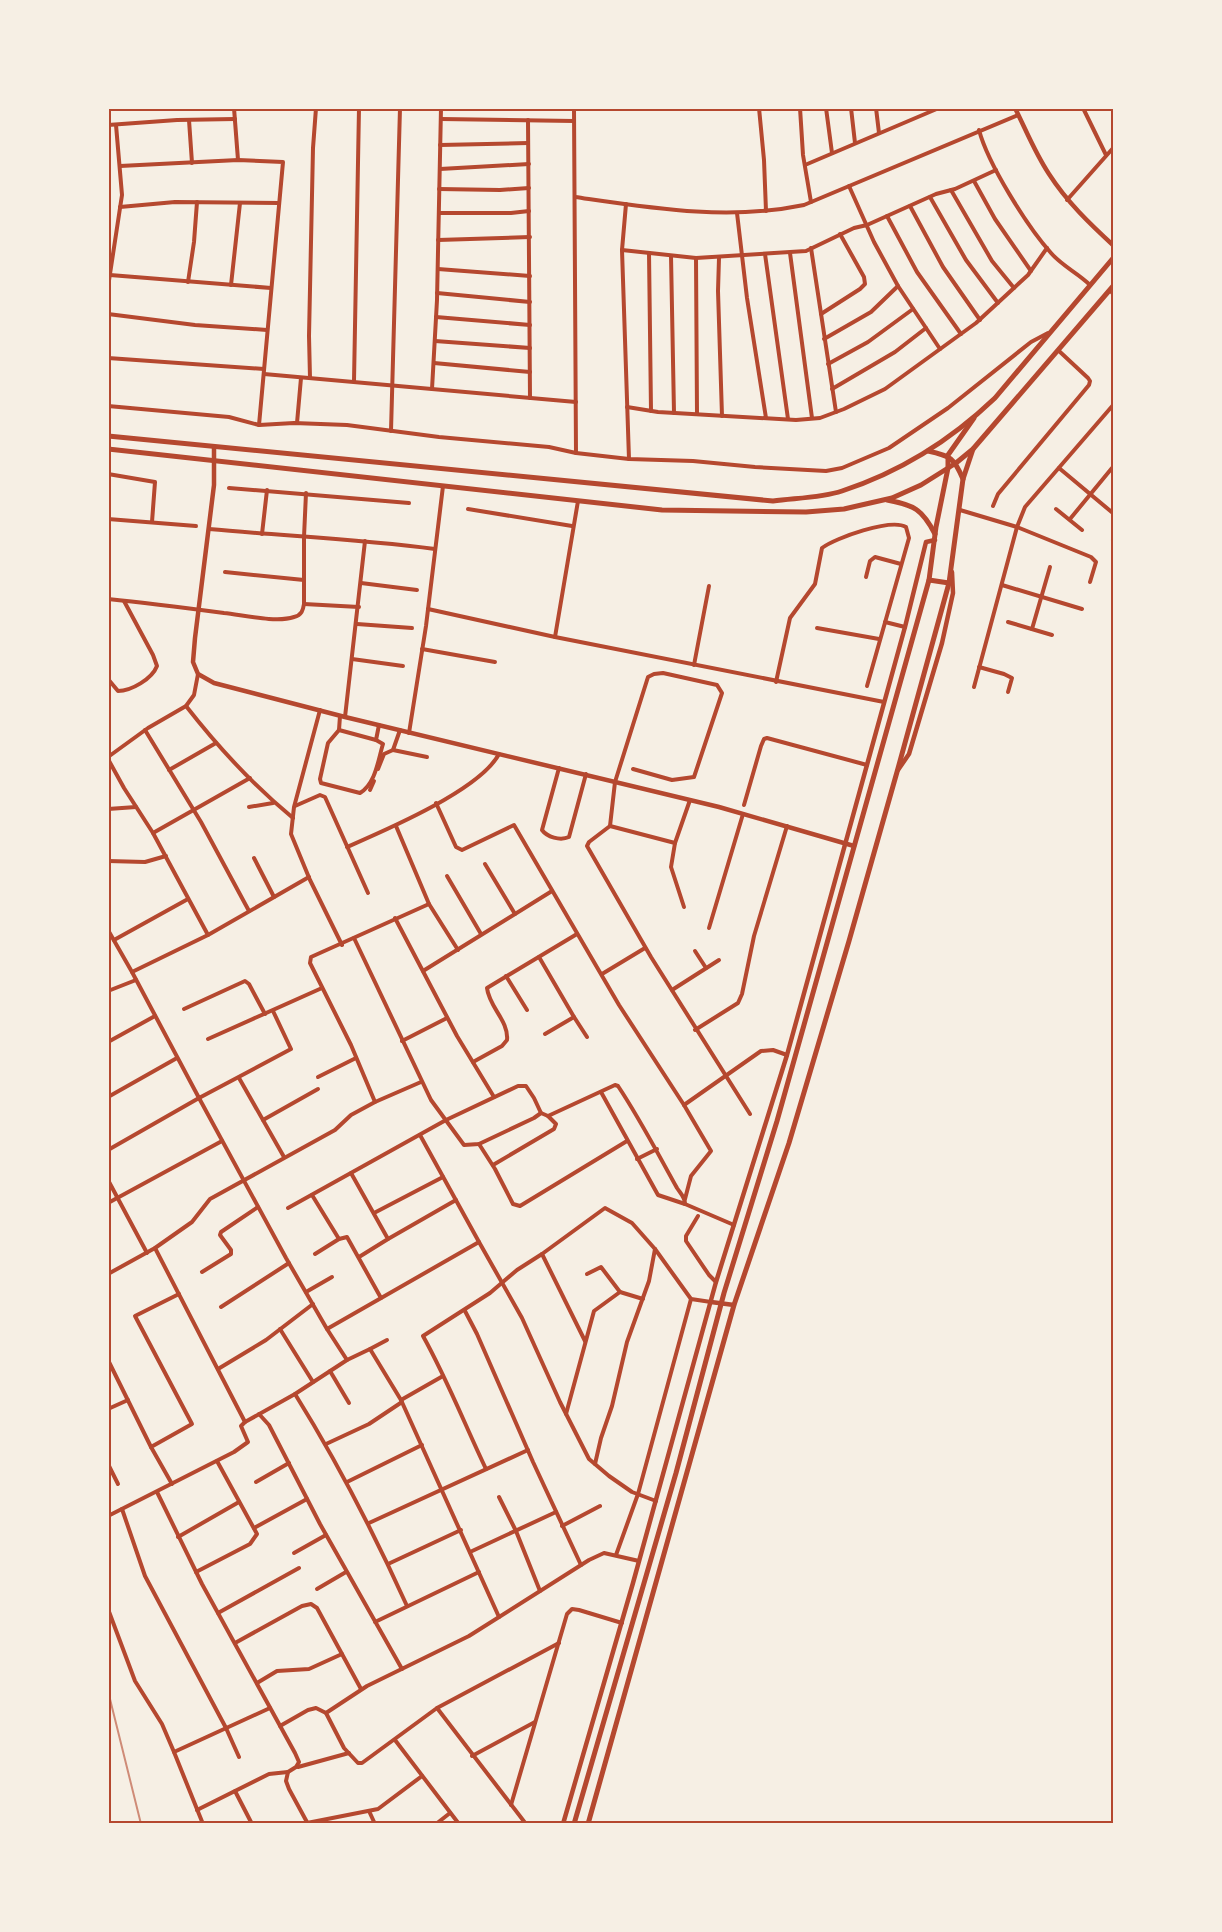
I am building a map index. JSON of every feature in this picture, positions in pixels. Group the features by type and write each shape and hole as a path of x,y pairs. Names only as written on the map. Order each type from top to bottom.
{"main road":[{"path":"108,436 773,501 840,492 894,469 928,451 974,418 995,398 1114,257"},
{"path":"108,449 662,510 806,512 844,509 886,500 921,485 956,463 973,449 1113,290"},
{"path":"574,1824 676,1473 722,1303 795,1058 929,580 948,468 948,455 974,418"},
{"path":"588,1824 734,1305 789,1143 849,941 950,583 963,479 973,449"},
{"path":"928,451 948,455 956,463 963,479"},
{"path":"886,500 908,504 918,509 935,538"},
{"path":"929,580 950,583"}],"street":[{"path":"234,108 238,160"},
{"path":"310,378 313,148 316,108"},
{"path":"354,381 359,108"},
{"path":"391,431 400,108"},
{"path":"432,389 438,269 441,108"},
{"path":"574,108 576,453"},
{"path":"759,108 766,211"},
{"path":"800,108 811,202"},
{"path":"826,108 832,153"},
{"path":"851,108 855,143"},
{"path":"876,108 879,133"},
{"path":"805,165 939,108"},
{"path":"1015,108 1043,164 1067,200 1114,246"},
{"path":"1083,108 1106,155"},
{"path":"575,197 680,210 737,213 796,207 1018,115"},
{"path":"108,125 235,119"},
{"path":"441,119 574,121"},
{"path":"189,120 192,163"},
{"path":"528,120 530,398"},
{"path":"108,287 122,195 116,125"},
{"path":"979,130 983,146 996,170 1047,248 1090,286"},
{"path":"440,145 528,142"},
{"path":"1067,200 1114,147"},
{"path":"120,166 238,160 283,162 259,425"},
{"path":"440,169 529,164"},
{"path":"622,250 696,258 806,251 854,228 867,225 996,170"},
{"path":"974,181 995,219 1031,271"},
{"path":"849,186 874,242 898,286 940,349"},
{"path":"439,189 529,188"},
{"path":"951,190 992,261 1014,288"},
{"path":"930,197 961,252 998,303"},
{"path":"120,207 175,201 279,202"},
{"path":"188,282 197,202"},
{"path":"231,285 240,203"},
{"path":"626,204 622,250 629,459"},
{"path":"910,206 943,267 980,320"},
{"path":"439,213 530,211"},
{"path":"737,213 766,418"},
{"path":"887,216 918,272 961,334"},
{"path":"821,314 865,284 864,277 840,234"},
{"path":"438,240 530,237"},
{"path":"811,248 836,412"},
{"path":"627,407 674,413 788,420 812,418 836,412 885,389 980,320 1031,271 1047,248"},
{"path":"650,253 651,411"},
{"path":"790,253 812,418"},
{"path":"765,254 788,420"},
{"path":"671,256 674,413"},
{"path":"696,258 697,414"},
{"path":"719,258 722,416"},
{"path":"438,269 530,276"},
{"path":"110,275 271,288"},
{"path":"824,339 871,312 898,286"},
{"path":"437,293 530,302"},
{"path":"828,364 868,342 913,309"},
{"path":"108,315 267,330"},
{"path":"436,317 530,325"},
{"path":"832,389 895,352 926,328"},
{"path":"108,406 229,417 259,425 297,423 347,425 549,447 576,453 629,459 693,461 826,471 842,468 874,456 899,442 948,408 1031,342 1052,332"},
{"path":"435,341 530,348"},
{"path":"993,506 998,494 1089,385 1088,378 1059,351"},
{"path":"108,358 264,371 301,378 576,402"},
{"path":"434,363 530,372"},
{"path":"297,423 301,378"},
{"path":"974,687 1017,527 1025,507 1114,404"},
{"path":"208,935 166,856 108,758 145,730 186,706 194,695 198,674 193,662 210,529 214,447"},
{"path":"1059,468 1114,513"},
{"path":"1070,519 1112,468"},
{"path":"108,474 155,482 152,522"},
{"path":"409,733 428,609 443,486"},
{"path":"229,488 409,503"},
{"path":"262,534 267,490"},
{"path":"108,599 252,616 292,618 302,612 304,604 306,493"},
{"path":"555,637 578,501"},
{"path":"468,509 572,526"},
{"path":"1056,509 1082,530"},
{"path":"960,510 1017,527 1095,559 1090,582"},
{"path":"108,519 196,526"},
{"path":"776,682 790,618 815,584 822,548 871,529 901,524 906,526 909,538 867,686"},
{"path":"210,529 435,549"},
{"path":"563,1824 622,1623 716,1282 787,1055 905,627 926,542 935,538"},
{"path":"339,730 383,744 372,781 363,792 321,783 320,779 328,744 339,730 342,717 357,624 365,541"},
{"path":"866,577 870,561 875,557 901,564"},
{"path":"1032,629 1050,567"},
{"path":"897,772 909,754 942,643 953,593 952,571"},
{"path":"225,572 304,580"},
{"path":"361,583 417,590"},
{"path":"1002,585 1082,609"},
{"path":"694,665 709,586"},
{"path":"108,680 118,691 125,691 154,673 157,666 124,601"},
{"path":"304,604 358,607"},
{"path":"428,609 555,637 884,702"},
{"path":"885,622 905,627"},
{"path":"1008,622 1053,635"},
{"path":"357,624 412,628"},
{"path":"817,628 879,639"},
{"path":"422,649 495,662"},
{"path":"352,659 403,666"},
{"path":"979,667 1012,678 1008,692"},
{"path":"633,769 672,780 694,777 722,693 717,685 663,673 648,677 615,782 610,825 587,846 645,948 750,1114"},
{"path":"198,674 214,682 342,717 690,800 854,846"},
{"path":"186,706 216,743 293,818"},
{"path":"320,710 294,807 291,834 342,945"},
{"path":"376,740 379,725"},
{"path":"145,730 194,810 249,911"},
{"path":"393,750 400,730"},
{"path":"744,805 761,746 767,738 867,765"},
{"path":"169,770 216,743"},
{"path":"370,790 384,754 393,750 427,758"},
{"path":"347,847 396,826 474,781 493,765 499,754"},
{"path":"559,768 542,830 551,837 564,839 569,837 586,774"},
{"path":"153,833 250,778"},
{"path":"294,807 320,795 325,797 368,893"},
{"path":"684,907 671,867 675,843 690,800"},
{"path":"249,807 274,802"},
{"path":"436,803 456,847 462,850 521,822"},
{"path":"108,809 136,807"},
{"path":"709,928 743,814"},
{"path":"514,825 577,934 711,1151 691,1176 685,1202"},
{"path":"610,825 675,843"},
{"path":"396,826 429,904 458,950"},
{"path":"695,1030 738,1003 742,994 754,936 787,826"},
{"path":"108,861 145,862 166,856"},
{"path":"254,858 274,897"},
{"path":"484,864 515,914"},
{"path":"447,876 481,934"},
{"path":"132,972 208,935 309,877"},
{"path":"423,971 552,891"},
{"path":"114,940 188,899"},
{"path":"375,1102 310,963 311,957 429,904"},
{"path":"395,918 447,1018 494,1097"},
{"path":"108,930 289,1263 347,1360"},
{"path":"473,1062 502,1046 507,1040 508,1034 491,1003 487,988 577,934"},
{"path":"354,938 430,1100 465,1145 479,1144 541,1113"},
{"path":"602,974 645,948"},
{"path":"695,951 706,968"},
{"path":"538,957 586,1037"},
{"path":"672,990 719,960"},
{"path":"506,976 526,1010"},
{"path":"108,992 136,980"},
{"path":"184,1009 245,981 249,984 265,1014"},
{"path":"208,1039 322,988"},
{"path":"108,1150 199,1098 291,1050 273,1011"},
{"path":"108,1042 155,1016"},
{"path":"545,1034 574,1017"},
{"path":"402,1041 447,1018"},
{"path":"684,1105 761,1051 773,1050 795,1058"},
{"path":"108,1097 177,1058"},
{"path":"318,1077 356,1058"},
{"path":"239,1078 284,1157"},
{"path":"108,1274 147,1253 192,1222 210,1199 335,1130 351,1115 422,1082"},
{"path":"548,1116 615,1085 618,1086 657,1149 685,1202"},
{"path":"288,1208 446,1120 518,1086 526,1086 541,1113 556,1124 554,1129 493,1165"},
{"path":"263,1120 318,1089"},
{"path":"601,1092 658,1195 685,1202 744,1229"},
{"path":"420,1135 503,1282 589,1459 609,1476 638,1494 656,1501"},
{"path":"108,1203 222,1141"},
{"path":"479,1144 493,1165 513,1204 520,1206 627,1141"},
{"path":"638,1159 657,1149"},
{"path":"351,1173 388,1239"},
{"path":"374,1213 443,1177"},
{"path":"108,1180 147,1253"},
{"path":"312,1195 339,1239"},
{"path":"358,1257 456,1200"},
{"path":"202,1272 232,1252 220,1235 221,1232 258,1207"},
{"path":"486,1469 423,1336 465,1311 517,1270 605,1208 632,1223 656,1249 691,1299 734,1305"},
{"path":"698,1216 686,1236 686,1241 716,1282"},
{"path":"315,1254 339,1239 347,1237 381,1298"},
{"path":"327,1329 479,1242"},
{"path":"155,1248 245,1422"},
{"path":"595,1464 627,1342 649,1281 656,1249"},
{"path":"542,1254 585,1341"},
{"path":"221,1307 289,1263"},
{"path":"587,1274 601,1267 620,1293 643,1299"},
{"path":"306,1292 332,1277"},
{"path":"566,1414 594,1311 620,1293"},
{"path":"151,1447 192,1424 135,1316 179,1294"},
{"path":"616,1555 638,1494 691,1299"},
{"path":"218,1369 280,1329 313,1304"},
{"path":"465,1311 581,1565"},
{"path":"280,1329 313,1382"},
{"path":"108,1516 218,1461 248,1442 241,1426 245,1422 347,1360 387,1340"},
{"path":"370,1349 402,1401 499,1617"},
{"path":"108,1360 172,1484"},
{"path":"330,1371 349,1403"},
{"path":"326,1444 369,1424 443,1376"},
{"path":"294,1394 326,1444 369,1523 407,1606"},
{"path":"108,1409 128,1400"},
{"path":"258,1414 269,1425 346,1572 402,1669"},
{"path":"347,1482 422,1445"},
{"path":"369,1523 528,1450"},
{"path":"196,1572 250,1544 258,1534 218,1461"},
{"path":"256,1482 289,1463"},
{"path":"108,1464 118,1484"},
{"path":"157,1492 196,1572 299,1762 296,1767"},
{"path":"499,1497 516,1531 540,1591"},
{"path":"254,1528 307,1499"},
{"path":"178,1537 239,1502"},
{"path":"562,1526 600,1506"},
{"path":"122,1509 145,1576 226,1728 239,1757"},
{"path":"470,1552 556,1512"},
{"path":"388,1564 461,1530"},
{"path":"294,1553 326,1535"},
{"path":"326,1713 361,1689 469,1636 581,1565 604,1553 639,1561"},
{"path":"218,1613 299,1568"},
{"path":"316,1589 346,1572"},
{"path":"375,1622 479,1572"},
{"path":"235,1643 302,1606 311,1604 317,1608 361,1689"},
{"path":"108,1609 135,1682 162,1724 203,1824"},
{"path":"511,1806 567,1614 572,1609 622,1623"},
{"path":"280,1726 316,1708 326,1713 349,1753 358,1763 362,1763 437,1708 559,1643"},
{"path":"257,1683 277,1671 309,1669 342,1654"},
{"path":"174,1752 270,1708"},
{"path":"437,1708 526,1824"},
{"path":"472,1756 536,1721"},
{"path":"395,1740 459,1824"},
{"path":"197,1810 269,1774 288,1772 296,1767 349,1753"},
{"path":"288,1772 286,1781 307,1824 378,1809 422,1776"},
{"path":"235,1791 252,1824"},
{"path":"369,1811 375,1824"},
{"path":"436,1824 450,1813"}],"railway":[{"path":"108,1691 141,1824"}]}
